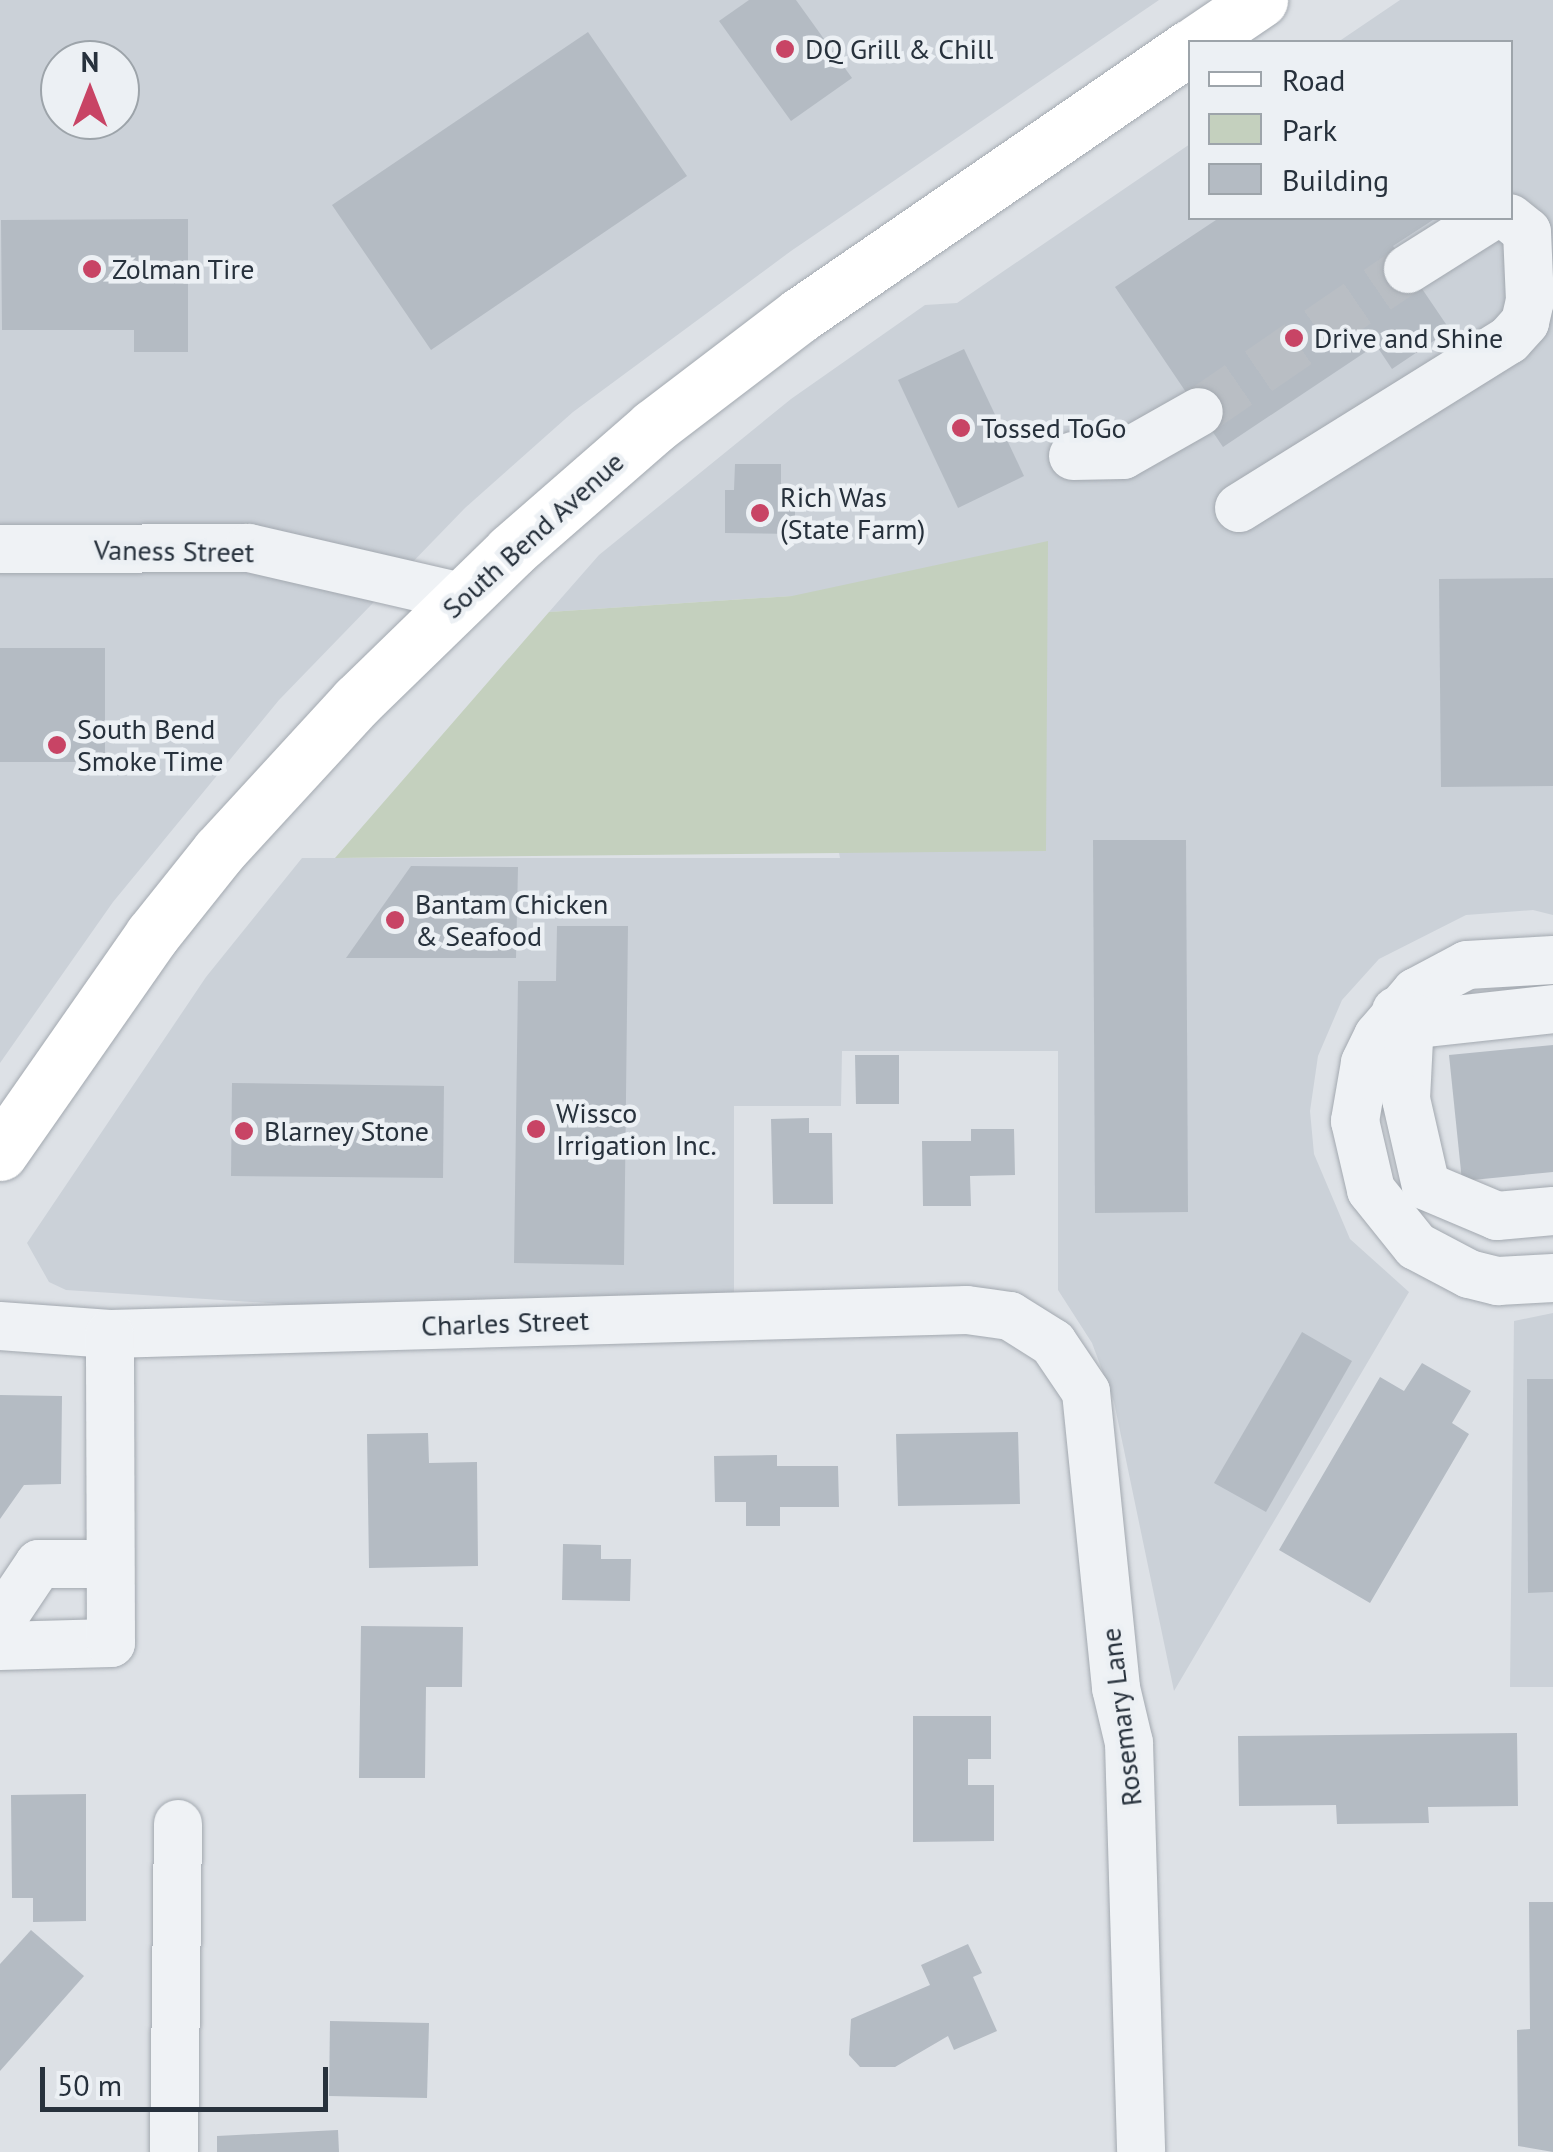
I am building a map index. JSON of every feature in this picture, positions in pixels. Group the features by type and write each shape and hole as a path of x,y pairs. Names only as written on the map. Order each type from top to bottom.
{"main road":[{"path":"1201,40 1260,0"},
{"name":"South Bend Avenue","path":"0,1153 152,934 219,851 462,598 653,427 800,315 1188,48"}],"street":[{"path":"1408,269 1486,220"},
{"path":"1238,508 1508,340 1525,322 1530,301 1527,232 1512,220"},
{"path":"1073,456 1123,454 1199,412"},
{"name":"Vaness Street","path":"0,549 249,548 462,598"},
{"path":"1553,960 1467,964 1403,1016 1365,1063 1355,1121 1371,1190 1394,1226 1416,1246 1469,1274 1513,1281 1553,1278"},
{"path":"1403,1016 1553,1009"},
{"path":"1403,1016 1406,1098 1426,1186"},
{"path":"1426,1186 1498,1216 1553,1211"},
{"path":"1394,1226 1426,1186"},
{"name":"Charles Street","path":"0,1326 110,1334 867,1311 1010,1316"},
{"name":"Rosemary Lane","path":"1010,1316 1053,1343 1086,1392 1116,1688 1129,1742 1141,2152"},
{"path":"0,1646 112,1643 110,1334"},
{"path":"0,1622 40,1564 110,1564"},
{"path":"174,2152 178,1824"}],"shaded area":[{"path":"0,0 1159,0 791,251 573,412 465,508 279,700 113,902 0,1063"},
{"path":"1400,0 1553,0 1553,915 1533,910 1466,915 1379,959 1342,1000 1318,1056 1310,1111 1314,1154 1350,1239 1409,1292 1174,1691 1114,1402 1092,1343 1058,1290 1058,1051 842,1051 841,1106 734,1106 734,1297 346,1308 66,1290 49,1282 27,1243 206,977 302,858 840,858 792,596 549,612 599,555 791,399 925,305 957,303 1188,145 1188,220 1513,220 1513,40 1341,40"},
{"path":"1553,1313 1553,1687 1510,1687 1514,1321"}],"green space":[{"path":"1048,541 1046,851 335,858 549,612 792,596"}],"building":[{"name":"DQ Grill & Chill","path":"749,0 796,0 852,78 791,121 719,21"},
{"path":"588,32 687,176 431,350 332,205"},
{"path":"188,219 188,352 134,352 134,330 2,330 1,220"},
{"name":"Drive and Shine","path":"1216,220 1433,220 1393,246 1450,330 1392,369 1376,345 1223,447 1115,287"},
{"name":"Tossed ToGo","path":"964,349 1024,476 958,508 898,380"},
{"name":"Rich Was (State Farm)","path":"735,464 781,464 781,492 795,492 795,534 725,533 725,490 734,490"},
{"path":"1553,578 1553,786 1441,787 1439,579"},
{"path":"0,648 105,648 105,762 0,762"},
{"path":"1093,840 1186,840 1188,1212 1095,1213"},
{"path":"411,866 518,867 516,958 346,958"},
{"path":"557,926 628,926 624,1265 514,1263 518,981 556,981"},
{"path":"1553,1045 1553,1172 1462,1181 1449,1055"},
{"path":"855,1055 899,1055 899,1104 856,1104"},
{"path":"232,1083 444,1086 443,1178 231,1176"},
{"path":"809,1118 809,1133 832,1133 833,1204 773,1204 771,1119"},
{"path":"971,1129 1014,1129 1015,1175 970,1176 971,1206 923,1206 922,1141 971,1141"},
{"path":"1302,1332 1352,1361 1266,1512 1214,1483"},
{"path":"1422,1363 1471,1391 1452,1423 1469,1434 1370,1603 1279,1550 1380,1377 1404,1391"},
{"path":"1527,1379 1553,1379 1553,1592 1528,1593"},
{"path":"0,1395 62,1396 61,1484 24,1485 0,1519"},
{"path":"1018,1432 1020,1504 898,1506 896,1434"},
{"path":"428,1433 429,1463 477,1462 478,1566 369,1568 367,1434"},
{"path":"777,1455 777,1466 838,1466 839,1507 780,1507 780,1526 746,1526 746,1502 715,1502 714,1456"},
{"path":"563,1544 601,1545 601,1559 631,1559 630,1601 562,1600"},
{"path":"361,1626 463,1627 462,1687 426,1687 425,1778 359,1778"},
{"path":"913,1716 991,1716 991,1759 968,1759 968,1785 994,1785 994,1841 913,1842"},
{"path":"1517,1733 1518,1806 1428,1807 1429,1823 1337,1824 1336,1805 1239,1806 1238,1736"},
{"path":"86,1794 86,1921 33,1922 33,1898 12,1898 11,1795"},
{"path":"1529,1902 1553,1902 1553,2152 1518,2146 1517,2030 1530,2029"},
{"path":"31,1930 84,1976 0,2071 0,1964"},
{"path":"968,1944 982,1973 973,1977 997,2031 954,2050 948,2036 895,2067 860,2067 849,2055 851,2019 930,1985 921,1965"},
{"path":"330,2021 429,2023 427,2098 329,2096"},
{"path":"338,2130 339,2152 217,2152 217,2136"}],"tunnel":[{"path":"1199,412 1408,269"}],"place":[{"name":"DQ Grill & Chill","path":"785,49"},
{"name":"Zolman Tire","path":"92,269"},
{"name":"Drive and Shine","path":"1294,338"},
{"name":"Tossed ToGo","path":"961,428"},
{"name":"Rich Was (State Farm)","path":"760,513"},
{"name":"South Bend Smoke Time","path":"57,745"},
{"name":"Bantam Chicken & Seafood","path":"395,920"},
{"name":"Wissco Irrigation Inc.","path":"536,1129"},
{"name":"Blarney Stone","path":"244,1131"}]}
